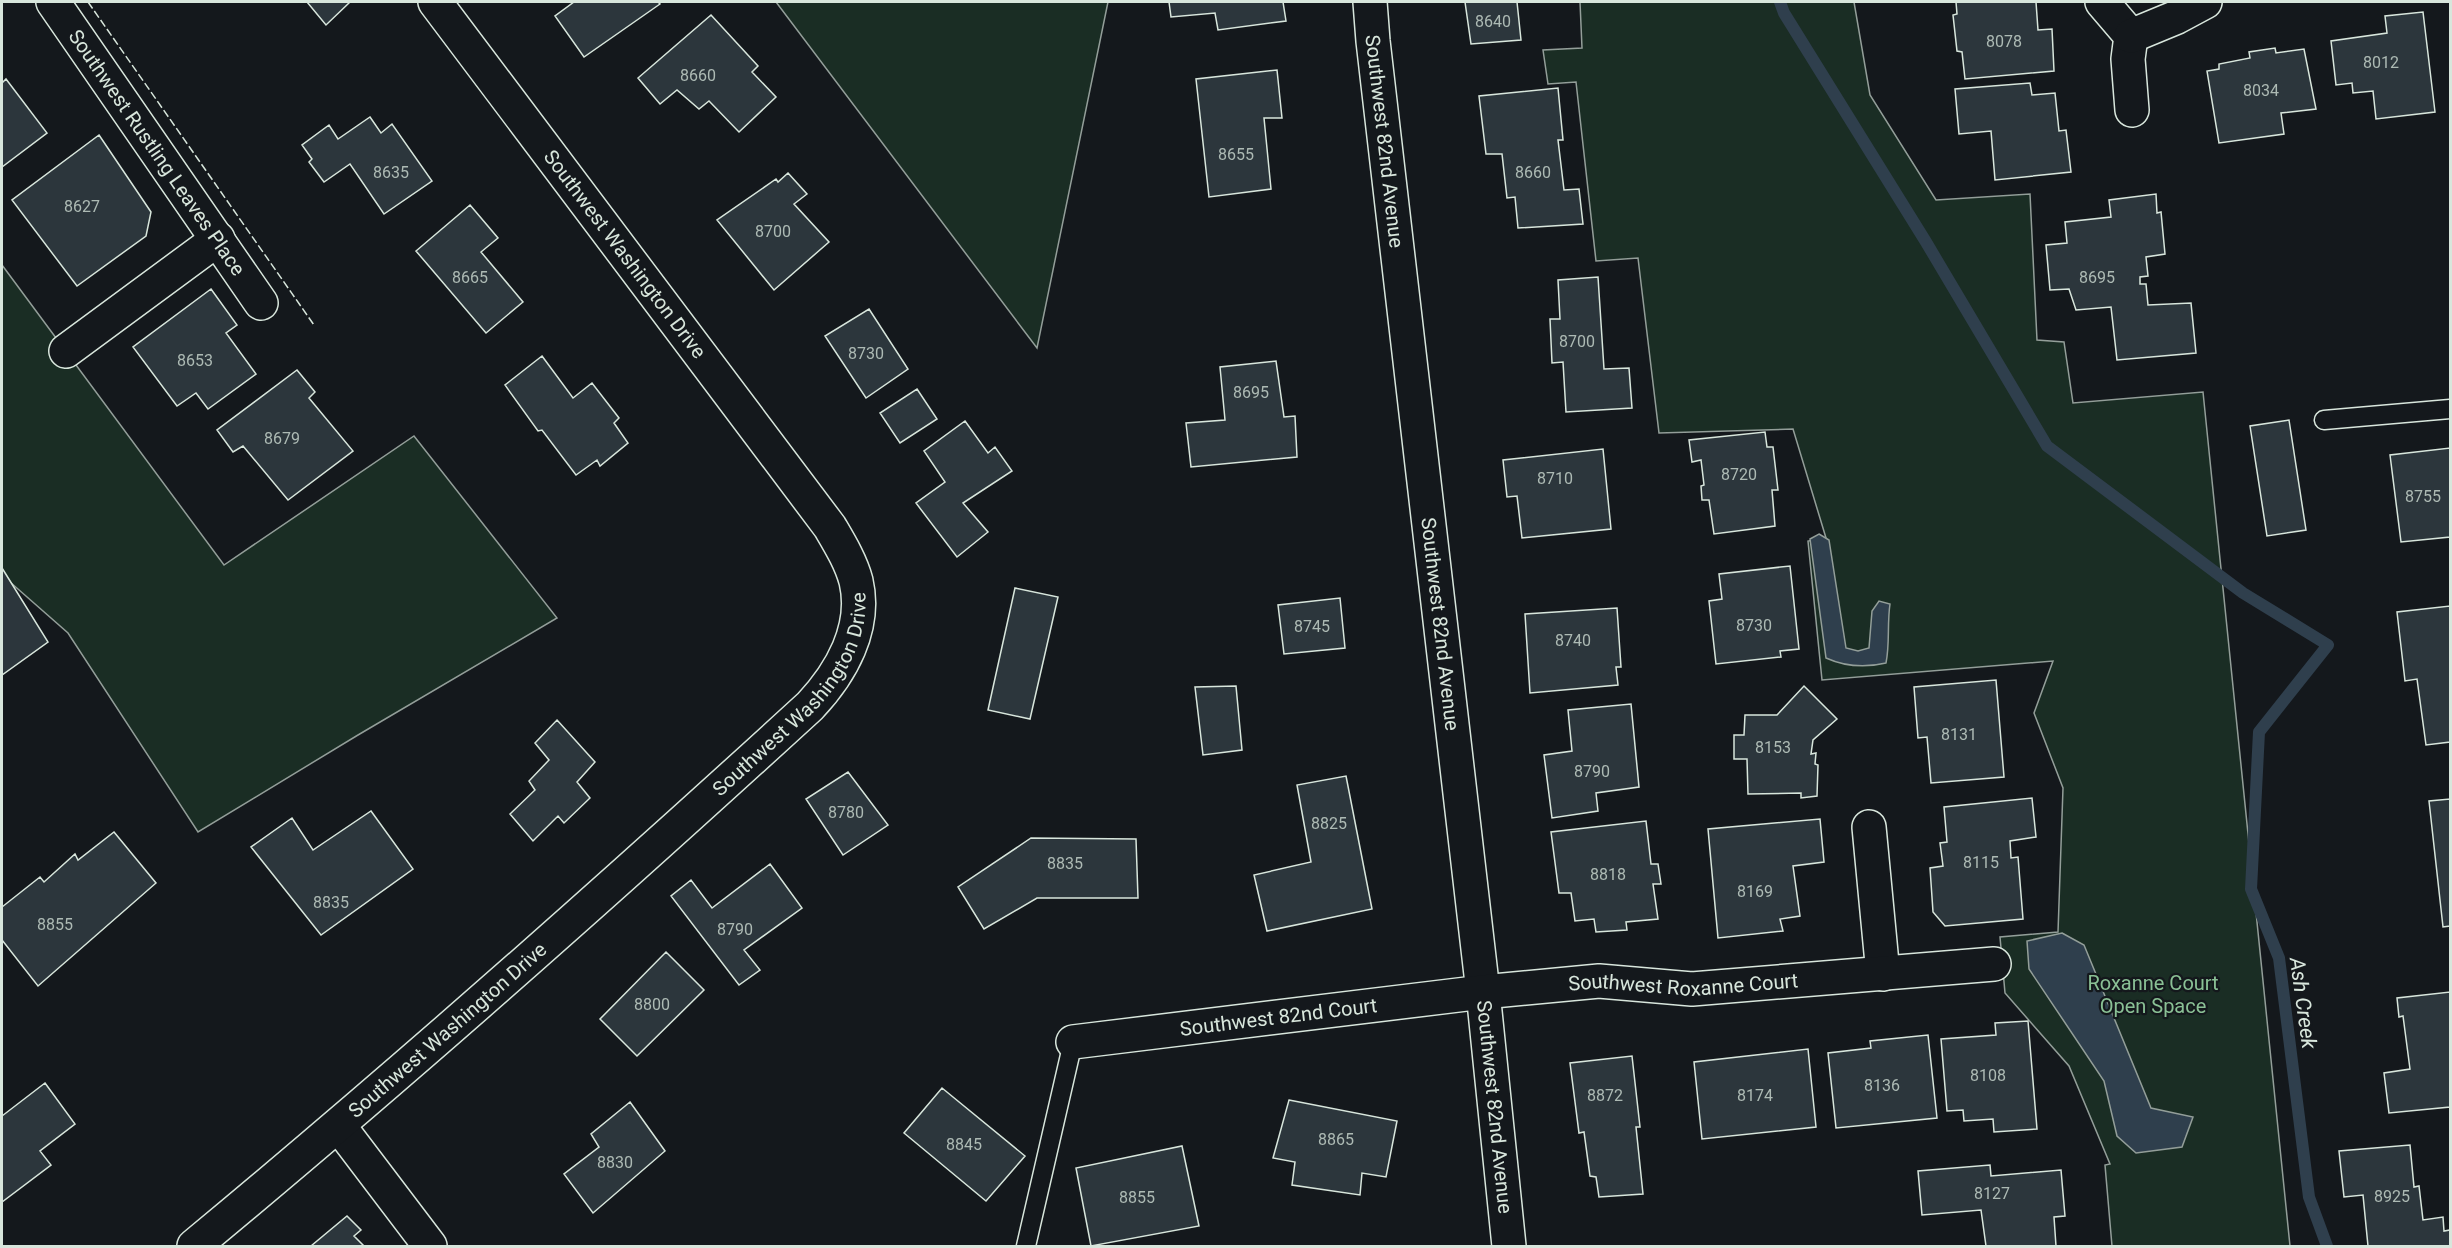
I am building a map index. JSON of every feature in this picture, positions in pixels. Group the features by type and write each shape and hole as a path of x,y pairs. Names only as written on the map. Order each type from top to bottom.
{"street":[{"name":"Southwest Rustling Leaves Place","path":"53,2 261,303"},
{"name":"Southwest Washington Drive","path":"194,1246 339,1126 660,844 810,706 827,688 840,667 854,636 858,618 859,598 856,580 830,527 435,2"},
{"name":"Southwest 82nd Avenue","path":"1370,2 1484,992 1509,1246"},
{"path":"2102,2 2131,36 2128,59 2132,110"},
{"path":"2131,36 2177,17 2205,2"},
{"path":"66,351 218,239"},
{"path":"1869,827 1883,974"},
{"name":"Southwest Roxanne Court","path":"1484,992 1599,981 1692,989 1994,964"},
{"name":"Southwest 82nd Court","path":"1072,1042 1484,992"},
{"path":"339,1126 430,1246"}],"lane":[{"path":"2324,420 2451,409"},
{"path":"1026,1246 1072,1042"}],"green space":[{"path":"776,2 1108,2 1037,348"},
{"name":"Roxanne Court Open Space","path":"1580,2 1854,2 1870,95 1936,200 2030,194 2037,340 2064,342 2073,403 2203,392 2290,1246 2112,1246 2105,1165 2110,1164 2069,1066 2005,993 2000,937 2058,932 2063,788 2034,713 2053,661 1822,680 1808,541 1826,538 1793,429 1659,433 1638,258 1596,261 1576,82 1548,84 1543,50 1582,48"},
{"path":"2,265 224,565 414,436 557,618 198,832 68,633 2,575"}],"water":[{"path":"1819,534 1829,540 1846,648 1858,651 1869,648 1872,611 1879,601 1890,604 1886,663 1856,666 1826,658 1810,539"},
{"path":"2062,933 2084,945 2151,1108 2193,1117 2182,1147 2136,1153 2117,1136 2104,1081 2029,969 2027,941"}],"building":[{"path":"307,2 350,2 326,25"},
{"path":"574,2 658,2 660,4 584,57 555,16"},
{"path":"1169,2 1283,2 1286,21 1218,30 1215,13 1171,17"},
{"path":"1465,2 1517,2 1521,40 1471,44"},
{"path":"1956,2 2036,2 2038,30 2052,29 2054,71 1965,79 1962,52 1957,51 1953,15 1957,14"},
{"path":"2423,12 2435,112 2376,119 2373,91 2353,93 2352,83 2336,85 2331,41 2387,33 2385,16"},
{"path":"711,15 758,66 752,72 776,97 739,132 709,101 699,109 677,90 660,104 638,78"},
{"path":"2275,48 2276,53 2304,49 2316,109 2281,113 2284,134 2219,143 2207,71 2219,69 2219,64 2250,58 2249,52"},
{"path":"1277,70 1282,118 1264,118 1271,189 1209,197 1196,79"},
{"path":"6,79 47,133 2,167 2,83"},
{"path":"2030,83 2032,95 2055,93 2059,131 2066,130 2071,172 1995,180 1991,131 1959,134 1955,89"},
{"path":"1558,88 1563,140 1558,140 1564,190 1579,189 1583,224 1518,228 1515,197 1507,198 1502,154 1486,154 1479,96"},
{"path":"370,117 381,133 392,124 432,181 384,214 350,164 324,182 309,162 312,159 302,145 329,125 338,139"},
{"path":"99,135 151,212 146,236 77,286 12,200"},
{"path":"788,173 807,194 794,204 829,242 774,290 717,220 776,179 778,182"},
{"path":"2156,194 2157,213 2161,212 2165,254 2146,257 2148,276 2140,277 2140,284 2146,284 2148,305 2191,303 2196,353 2117,360 2111,307 2076,310 2069,289 2050,290 2046,245 2067,243 2065,222 2111,217 2109,200"},
{"path":"470,205 498,238 481,252 523,302 486,333 416,251"},
{"path":"1598,277 1604,369 1629,368 1632,408 1566,412 1563,362 1552,363 1550,319 1560,319 1558,280"},
{"path":"211,289 237,325 226,333 256,374 208,409 196,393 177,406 133,347"},
{"path":"869,309 908,369 866,398 825,336"},
{"path":"542,356 573,398 592,383 619,418 614,423 628,443 600,466 597,460 576,475 542,430 538,431 505,385"},
{"path":"1276,361 1284,417 1295,416 1297,457 1191,467 1186,423 1225,420 1220,367"},
{"path":"297,370 315,392 309,398 353,451 288,500 243,446 233,452 217,430"},
{"path":"917,389 937,419 900,443 880,413"},
{"path":"2289,420 2306,530 2267,536 2250,426"},
{"path":"965,421 988,453 995,447 1012,471 963,503 988,532 957,557 916,503 945,482 924,451"},
{"path":"1765,432 1767,447 1773,447 1778,490 1772,490 1775,526 1714,534 1709,500 1702,500 1701,486 1704,485 1701,460 1692,462 1689,440"},
{"path":"2450,448 2450,537 2401,542 2390,455"},
{"path":"1603,449 1611,529 1522,538 1517,496 1507,497 1503,460"},
{"path":"1790,566 1799,649 1780,651 1781,657 1716,664 1709,601 1722,599 1719,574"},
{"path":"2,568 48,642 2,675"},
{"path":"1015,588 1058,597 1030,719 988,710"},
{"path":"1340,598 1345,648 1284,654 1278,605"},
{"path":"2450,606 2450,742 2426,745 2417,679 2405,681 2397,612"},
{"path":"1617,608 1621,667 1616,667 1618,685 1530,693 1525,614"},
{"path":"1996,680 2004,777 1931,783 1927,737 1918,738 1914,687"},
{"path":"1236,686 1242,750 1203,755 1195,687"},
{"path":"1804,686 1837,719 1813,740 1811,754 1816,753 1815,764 1818,765 1817,796 1801,798 1801,793 1748,794 1747,759 1734,759 1734,735 1744,735 1745,715 1777,715"},
{"path":"1631,704 1639,787 1596,793 1598,811 1552,818 1544,755 1572,751 1568,710"},
{"path":"557,720 595,762 577,782 590,798 564,823 558,816 533,841 510,814 535,790 529,781 549,760 535,743"},
{"path":"848,772 888,825 843,855 806,799"},
{"path":"1346,776 1372,909 1267,931 1254,875 1311,862 1297,785"},
{"path":"2032,798 2036,837 2010,841 2011,858 2018,857 2023,919 1945,926 1933,912 1930,868 1943,866 1940,843 1947,842 1944,807"},
{"path":"2450,799 2450,926 2443,927 2429,801"},
{"path":"371,811 413,869 321,935 251,847 292,818 313,850"},
{"path":"1820,819 1824,862 1793,866 1800,916 1780,919 1783,931 1718,938 1708,829"},
{"path":"1646,821 1651,864 1658,864 1661,884 1653,884 1658,919 1626,922 1627,930 1596,932 1594,919 1575,921 1571,893 1559,893 1551,832"},
{"path":"114,832 156,883 38,986 2,940 2,907 40,877 44,882 75,854 78,860"},
{"path":"1031,838 1136,839 1138,898 1037,898 984,929 958,887"},
{"path":"770,864 802,908 744,950 760,970 739,985 671,896 691,880 712,908"},
{"path":"666,952 704,990 637,1056 600,1019"},
{"path":"2450,992 2450,1107 2389,1113 2384,1073 2410,1069 2403,1016 2399,1017 2397,998"},
{"path":"2028,1021 2037,1129 1994,1132 1993,1119 1964,1121 1963,1110 1947,1111 1941,1039 1996,1035 1995,1023"},
{"path":"1928,1035 1937,1118 1836,1128 1828,1053 1871,1048 1870,1041"},
{"path":"1808,1049 1816,1127 1702,1139 1694,1062"},
{"path":"1632,1056 1640,1127 1636,1127 1643,1194 1599,1197 1596,1177 1590,1176 1584,1132 1579,1133 1570,1063"},
{"path":"45,1083 75,1124 40,1151 51,1165 2,1202 2,1116"},
{"path":"942,1088 1025,1156 986,1201 904,1133"},
{"path":"1289,1100 1397,1121 1386,1177 1362,1173 1360,1195 1292,1185 1295,1162 1273,1158"},
{"path":"630,1102 665,1151 593,1213 564,1174 599,1147 591,1134"},
{"path":"2410,1145 2414,1187 2419,1186 2423,1220 2443,1217 2444,1231 2450,1230 2450,1246 2368,1246 2363,1195 2344,1197 2339,1151"},
{"path":"1182,1146 1199,1226 1091,1246 1076,1168"},
{"path":"1990,1165 1991,1176 2061,1170 2065,1216 2054,1217 2056,1246 1986,1246 1981,1210 1922,1215 1918,1171"},
{"path":"347,1216 361,1230 354,1236 364,1246 311,1246"}],"waterway":[{"name":"Ash Creek","path":"1780,2 1784,13 1926,242 2047,446 2243,593 2328,645 2259,732 2251,889 2279,958 2309,1197 2327,1246"}],"fence":[{"path":"88,2 314,325"}]}
